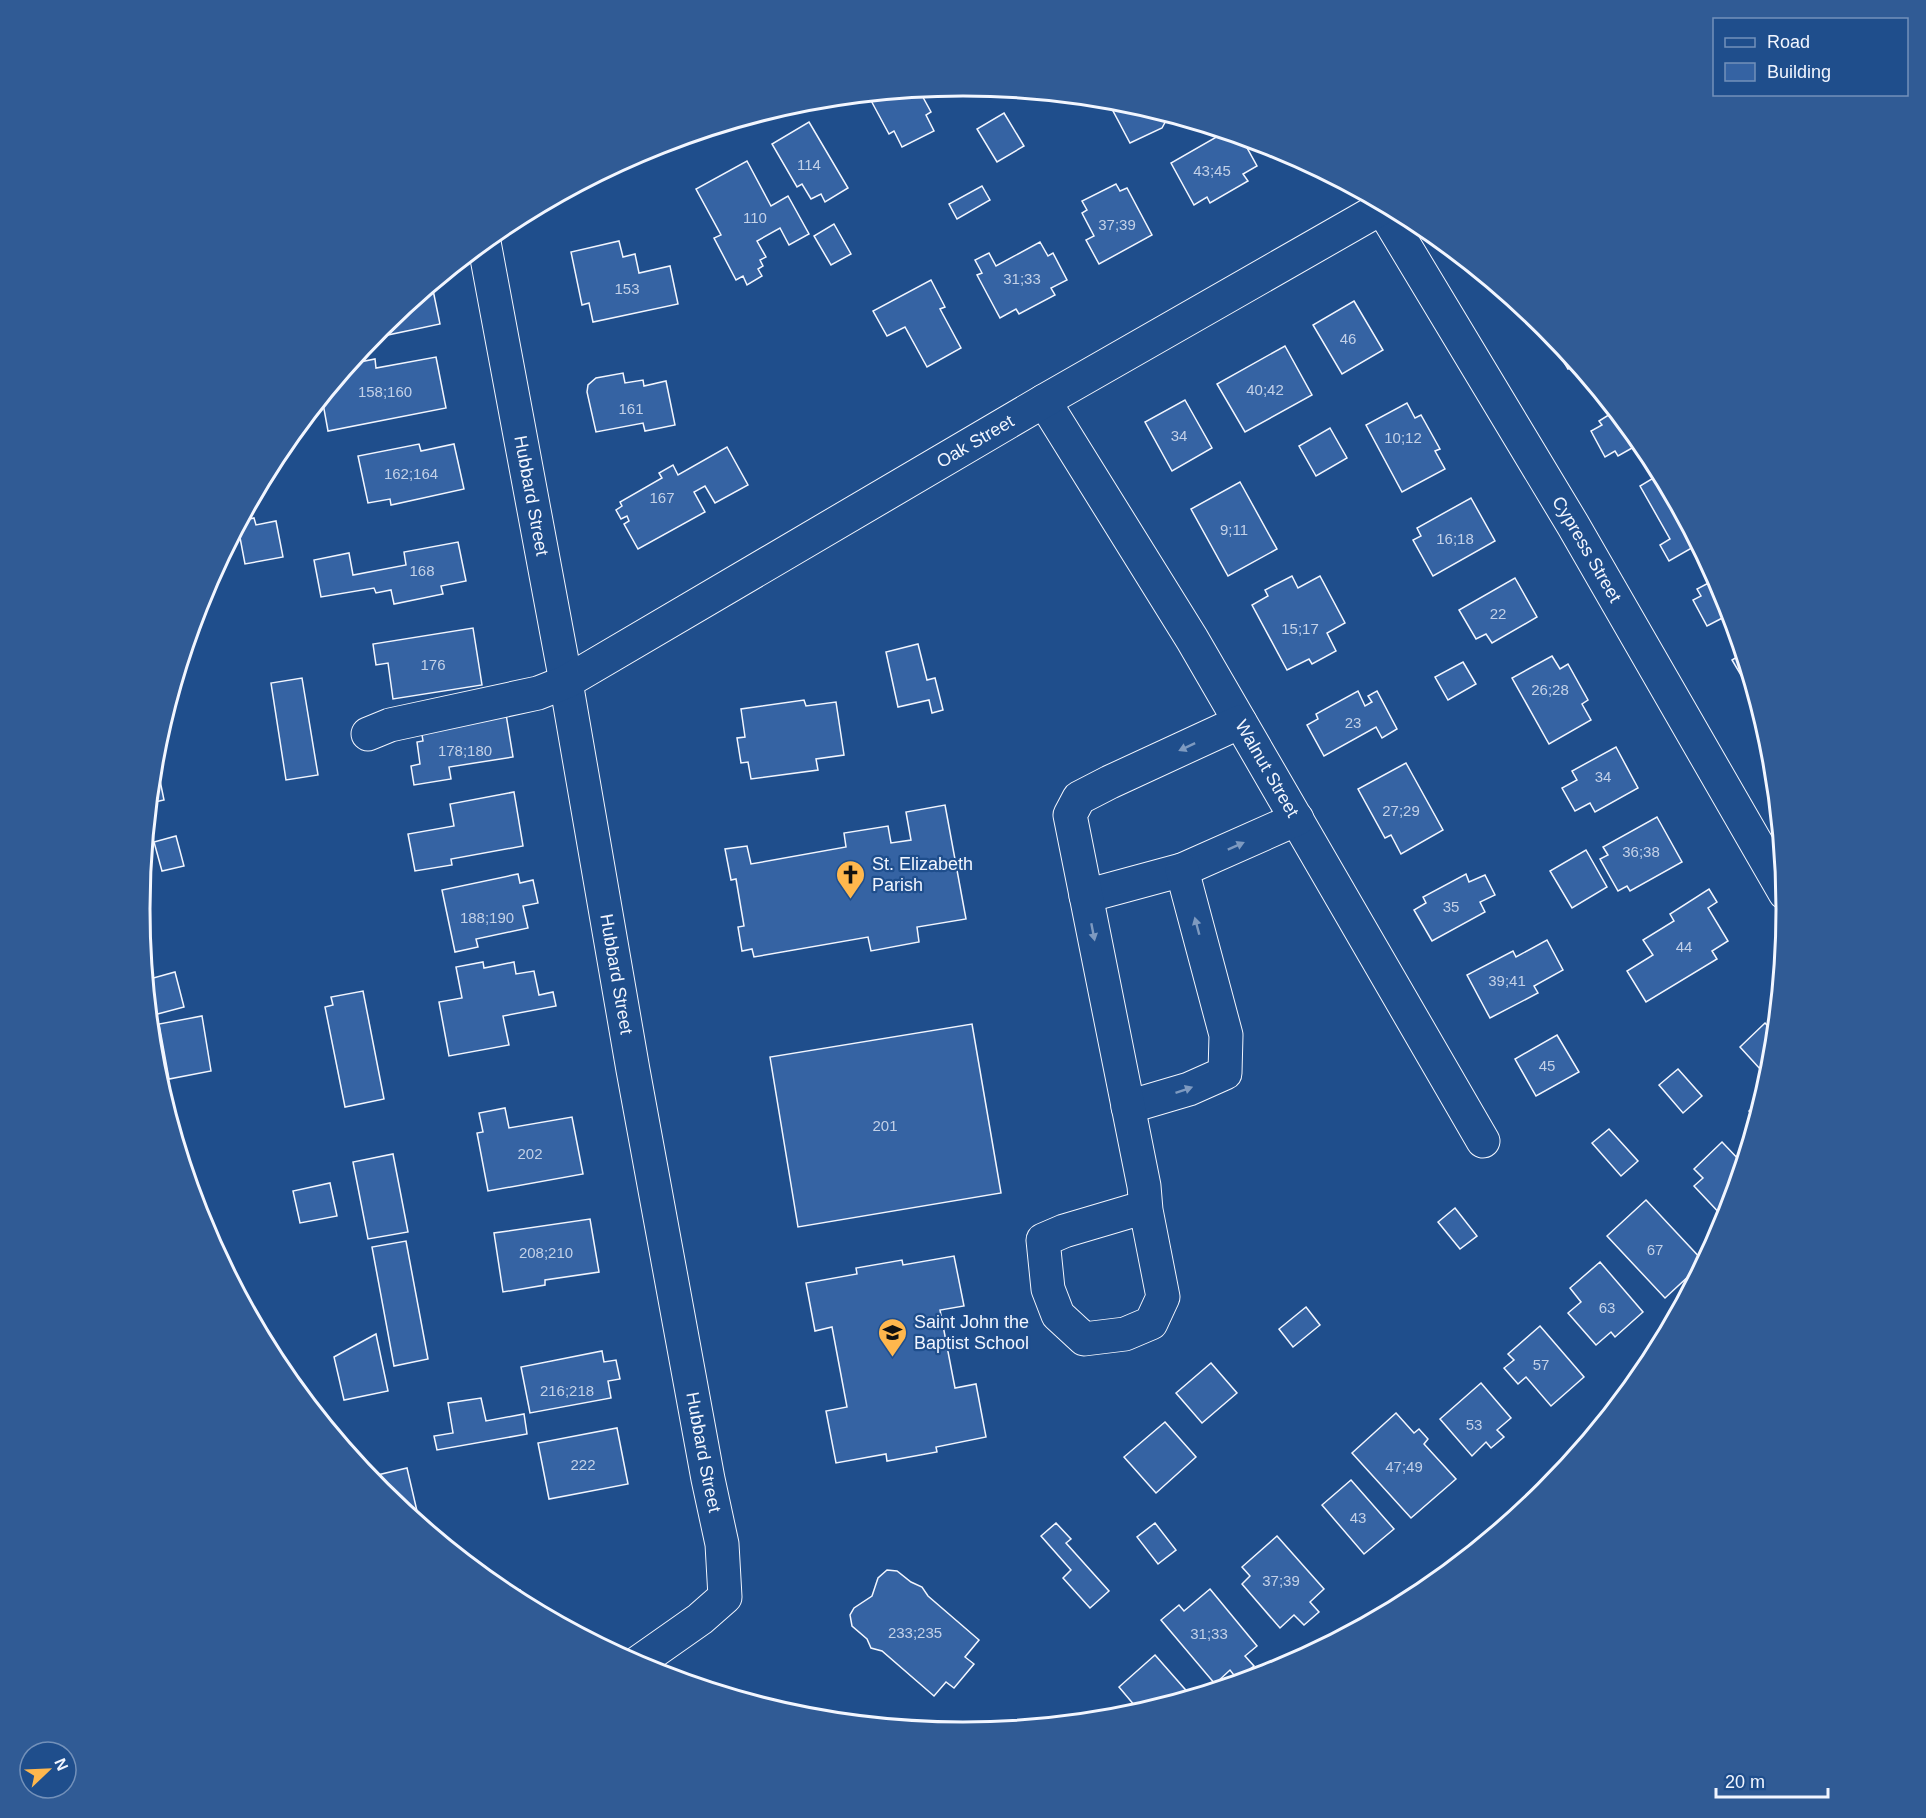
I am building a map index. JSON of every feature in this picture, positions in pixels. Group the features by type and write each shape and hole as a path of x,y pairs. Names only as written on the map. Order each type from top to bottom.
{"street":[{"name":"Oak Street","path":"368,734 390,725 538,693 566,682 1044,401 1378,210"},
{"name":"Cypress Street","path":"1390,218 1573,525 1775,875"},
{"name":"Hubbard Street","path":"486,251 566,682 633,1070 722,1544 725,1597 700,1619 646,1657"},
{"name":"Walnut Street","path":"1044,401 1192,639 1483,1141"},
{"path":"1146,1210 1144,1186 1070,815 1079,798 1240,722"},
{"path":"1086,896 1182,870 1297,819"},
{"path":"1128,1107 1189,1089 1225,1073 1226,1035 1182,870"}],"building":[{"path":"923,98 931,112 926,115 934,131 902,147 894,131 889,134 872,102"},
{"path":"1113,110 1165,122 1162,128 1130,143"},
{"path":"1004,113 1024,146 997,162 977,129"},
{"path":"809,122 848,188 825,202 821,194 811,199 802,184 797,187 772,144"},
{"path":"1217,137 1247,148 1257,166 1243,174 1248,181 1210,203 1207,197 1194,205 1171,163"},
{"path":"747,161 771,206 788,196 809,234 789,245 780,228 757,241 766,257 760,260 763,266 758,269 762,276 747,285 743,276 736,280 714,238 721,235 696,189"},
{"path":"1116,184 1120,191 1127,188 1152,235 1099,264 1086,240 1094,236 1082,213 1087,210 1082,201"},
{"path":"982,186 990,200 957,219 949,204"},
{"path":"834,224 851,254 831,265 814,236"},
{"path":"619,241 623,257 635,254 639,273 670,266 678,304 593,322 589,303 582,305 571,252"},
{"path":"1040,242 1048,256 1053,253 1067,280 1051,288 1055,295 1019,314 1016,309 1000,318 977,275 982,273 975,260 989,253 996,266"},
{"path":"931,280 945,307 940,309 961,348 927,367 905,327 887,336 873,311"},
{"path":"434,293 440,324 387,335"},
{"path":"1354,301 1383,350 1342,374 1313,325"},
{"path":"1285,346 1312,395 1245,432 1217,384"},
{"path":"436,357 446,408 328,431 324,407 363,361 375,359 376,368"},
{"path":"623,373 625,383 643,380 644,386 666,381 675,425 645,431 643,423 596,432 587,392 588,385 596,378"},
{"path":"1185,400 1212,448 1172,471 1145,422"},
{"path":"1407,403 1415,418 1421,415 1440,449 1435,451 1445,469 1402,492 1366,425"},
{"path":"1609,415 1632,448 1618,456 1615,451 1605,457 1591,431 1602,425 1599,421"},
{"path":"1330,428 1347,458 1316,476 1299,446"},
{"path":"419,444 421,451 454,444 464,489 391,505 390,499 368,503 358,456"},
{"path":"727,447 748,485 715,503 705,486 694,492 705,512 638,549 624,524 629,521 627,516 621,519 616,510 622,506 620,502 662,478 659,473 673,465 678,475"},
{"path":"1652,479 1692,548 1669,561 1660,545 1670,539 1640,486"},
{"path":"1240,482 1277,549 1228,576 1191,509"},
{"path":"1471,498 1495,541 1433,576 1413,540 1421,536 1417,528"},
{"path":"254,518 256,525 276,521 283,557 245,564 240,538 250,519"},
{"path":"458,542 466,581 441,586 443,594 394,604 391,590 376,593 374,588 321,597 314,560 349,553 353,575 406,565 404,552"},
{"path":"1292,576 1298,588 1320,576 1345,623 1327,633 1336,651 1312,664 1309,659 1287,670 1252,605 1268,596 1265,590"},
{"path":"1515,578 1537,617 1492,643 1486,634 1476,639 1459,610"},
{"path":"1707,583 1722,618 1707,626 1693,600 1701,596 1697,589"},
{"path":"473,628 482,685 393,699 388,663 376,665 373,644"},
{"path":"918,644 927,680 935,678 943,710 932,713 929,700 898,707 886,652"},
{"path":"1552,656 1560,669 1568,664 1588,700 1582,704 1591,720 1549,744 1512,678"},
{"path":"1736,658 1741,675 1732,660"},
{"path":"1463,662 1476,684 1448,700 1435,677"},
{"path":"302,678 318,775 286,780 271,683"},
{"path":"1358,691 1365,706 1372,702 1368,696 1377,691 1397,729 1382,738 1376,727 1324,756 1307,725 1318,719 1316,714"},
{"path":"804,700 806,706 836,702 844,755 816,759 818,770 751,779 748,762 741,763 737,738 745,737 741,709"},
{"path":"505,708 513,757 449,767 451,779 414,785 411,766 420,764 417,742 423,741 420,723"},
{"path":"1616,747 1638,788 1595,812 1590,803 1575,811 1562,788 1577,780 1572,771"},
{"path":"1406,763 1443,830 1401,854 1391,835 1385,838 1358,789"},
{"path":"160,783 164,800 157,801"},
{"path":"514,792 523,846 451,859 452,865 415,871 408,834 454,826 450,804"},
{"name":"St. Elizabeth Parish","path":"945,805 966,919 917,927 919,942 871,951 868,937 754,957 752,949 742,951 738,927 744,926 736,879 731,880 725,849 747,846 751,864 846,847 844,833 888,826 891,843 911,840 906,812"},
{"path":"1657,817 1682,862 1630,891 1627,886 1618,891 1600,859 1608,855 1603,847"},
{"path":"176,836 184,866 162,871 154,842"},
{"path":"1586,850 1607,887 1572,908 1550,871"},
{"path":"518,874 520,883 533,880 538,903 523,906 528,928 476,939 478,947 455,952 442,890"},
{"path":"1466,874 1469,882 1485,875 1495,895 1480,902 1485,912 1432,941 1414,910 1426,903 1423,897"},
{"path":"1709,889 1717,902 1708,908 1728,941 1712,951 1717,959 1646,1002 1627,971 1653,955 1643,940 1674,921 1670,914"},
{"path":"1547,940 1563,970 1534,986 1538,993 1490,1018 1467,975 1513,951 1516,957"},
{"path":"483,962 484,968 514,962 516,974 534,971 539,995 553,992 556,1006 503,1016 509,1045 449,1056 439,1002 462,998 456,967"},
{"path":"175,972 184,1007 157,1014 154,978"},
{"path":"363,991 384,1099 345,1107 325,1007 333,1005 331,997"},
{"path":"202,1016 211,1071 169,1079 159,1024"},
{"path":"1765,1023 1767,1025 1760,1069 1740,1047"},
{"path":"972,1024 1001,1193 798,1227 770,1057"},
{"path":"1557,1035 1579,1072 1536,1096 1515,1059"},
{"path":"1678,1069 1702,1096 1683,1113 1659,1085"},
{"path":"505,1108 509,1128 572,1117 583,1174 488,1191 477,1133 483,1132 479,1113"},
{"path":"1609,1129 1638,1161 1621,1176 1592,1143"},
{"path":"1722,1142 1737,1157 1717,1211 1694,1186 1703,1178 1694,1169"},
{"path":"393,1154 408,1232 368,1239 353,1162"},
{"path":"330,1183 337,1216 300,1223 293,1191"},
{"path":"1646,1200 1698,1256 1688,1277 1665,1298 1607,1236"},
{"path":"1455,1208 1477,1236 1460,1249 1438,1222"},
{"path":"590,1219 599,1272 545,1280 545,1285 503,1292 494,1233"},
{"path":"406,1241 428,1359 394,1366 372,1247"},
{"name":"Saint John the Baptist School","path":"954,1256 964,1306 940,1310 955,1388 976,1384 986,1437 936,1447 937,1452 887,1461 886,1454 836,1463 826,1411 847,1407 832,1327 815,1331 806,1283 857,1274 856,1268 902,1260 903,1265"},
{"path":"1600,1262 1643,1312 1615,1337 1611,1332 1596,1345 1568,1313 1581,1302 1570,1288"},
{"path":"1306,1307 1320,1325 1293,1347 1279,1329"},
{"path":"1540,1326 1584,1377 1551,1406 1526,1377 1518,1384 1504,1368 1514,1360 1508,1354"},
{"path":"376,1334 388,1391 344,1400 334,1357"},
{"path":"602,1351 604,1362 616,1360 620,1379 608,1381 611,1398 530,1413 521,1367"},
{"path":"1211,1363 1237,1393 1202,1423 1176,1393"},
{"path":"1481,1383 1511,1418 1497,1430 1504,1437 1491,1448 1486,1442 1472,1456 1440,1419"},
{"path":"481,1398 486,1421 524,1414 527,1434 437,1450 434,1436 453,1433 448,1403"},
{"path":"1396,1413 1414,1433 1419,1429 1428,1439 1424,1444 1456,1479 1411,1518 1352,1453"},
{"path":"1165,1422 1196,1457 1156,1493 1124,1457"},
{"path":"617,1428 628,1484 549,1499 538,1443"},
{"path":"407,1468 417,1511 388,1484 379,1475"},
{"path":"1351,1480 1394,1529 1364,1554 1322,1505"},
{"path":"1056,1523 1071,1539 1066,1543 1109,1591 1090,1608 1063,1578 1071,1570 1041,1536"},
{"path":"1155,1523 1176,1550 1158,1564 1137,1537"},
{"path":"1277,1536 1324,1589 1310,1602 1319,1612 1304,1625 1294,1615 1280,1628 1242,1584 1250,1576 1242,1567"},
{"path":"887,1570 897,1571 922,1587 928,1596 979,1640 965,1657 974,1664 954,1688 946,1682 934,1696 882,1651 871,1648 867,1639 852,1626 850,1615 854,1608 872,1596 878,1578"},
{"path":"1210,1589 1257,1646 1245,1656 1254,1666 1234,1675 1230,1670 1219,1681 1213,1682 1161,1620 1179,1605 1184,1611"},
{"path":"1155,1655 1186,1690 1133,1703 1119,1687"}],"place":[{"name":"St. Elizabeth Parish","path":"851,900"},
{"name":"Saint John the Baptist School","path":"893,1358"}]}
